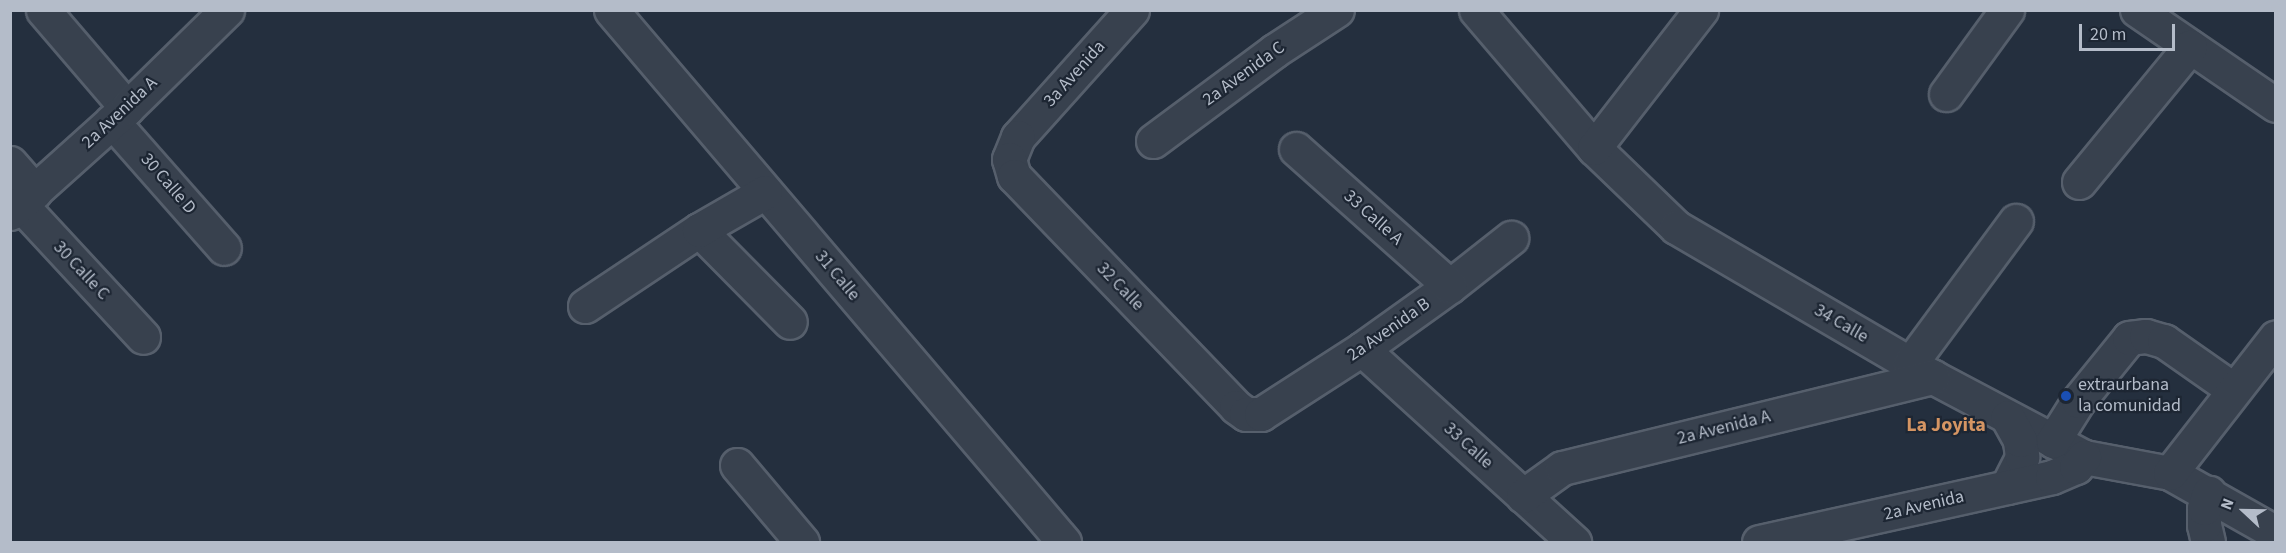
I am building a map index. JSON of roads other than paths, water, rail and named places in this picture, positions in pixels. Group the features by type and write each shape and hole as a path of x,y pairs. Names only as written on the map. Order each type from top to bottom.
{"street":[{"name":"30 Calle D","path":"43,10 224,248"},
{"name":"2a Avenida A","path":"22,203 120,114 226,10"},
{"name":"31 Calle","path":"610,10 1064,543"},
{"name":"3a Avenida","path":"1018,137 1132,10"},
{"name":"2a Avenida C","path":"1153,141 1274,51 1337,10"},
{"name":"34 Calle","path":"1476,10 1594,148 1676,227 1922,371 2084,458 2170,473 2209,493 2276,533"},
{"path":"1594,148 1701,10"},
{"path":"1946,94 2007,10"},
{"path":"2148,14 2190,47 2276,105"},
{"path":"2079,182 2190,47"},
{"name":"32 Calle","path":"1018,137 1009,159 1014,176 1236,407 1246,414 1261,414"},
{"name":"33 Calle A","path":"1296,149 1450,286"},
{"name":"30 Calle C","path":"10,163 22,203 143,337"},
{"path":"585,306 699,230 765,192"},
{"path":"1922,371 2016,220"},
{"path":"699,230 790,322"},
{"name":"2a Avenida B","path":"1261,414 1362,350 1511,238"},
{"path":"2053,441 2078,401 2129,338 2146,336 2164,340 2234,390"},
{"path":"2170,473 2276,337"},
{"name":"33 Calle","path":"1362,350 1574,543"},
{"name":"2a Avenida A","path":"1523,496 1562,468 1922,371"},
{"path":"2007,417 2020,440 2022,457 2007,487"},
{"name":"2a Avenida","path":"1758,543 2066,473 2084,458"},
{"path":"737,465 802,543"},
{"path":"2208,543 2204,525 2204,508 2209,493"}],"place":[{"name":"extraurbana la comunidad","path":"2066,396"}],"district":[{"name":"La Joyita","path":"1946,425"}]}
